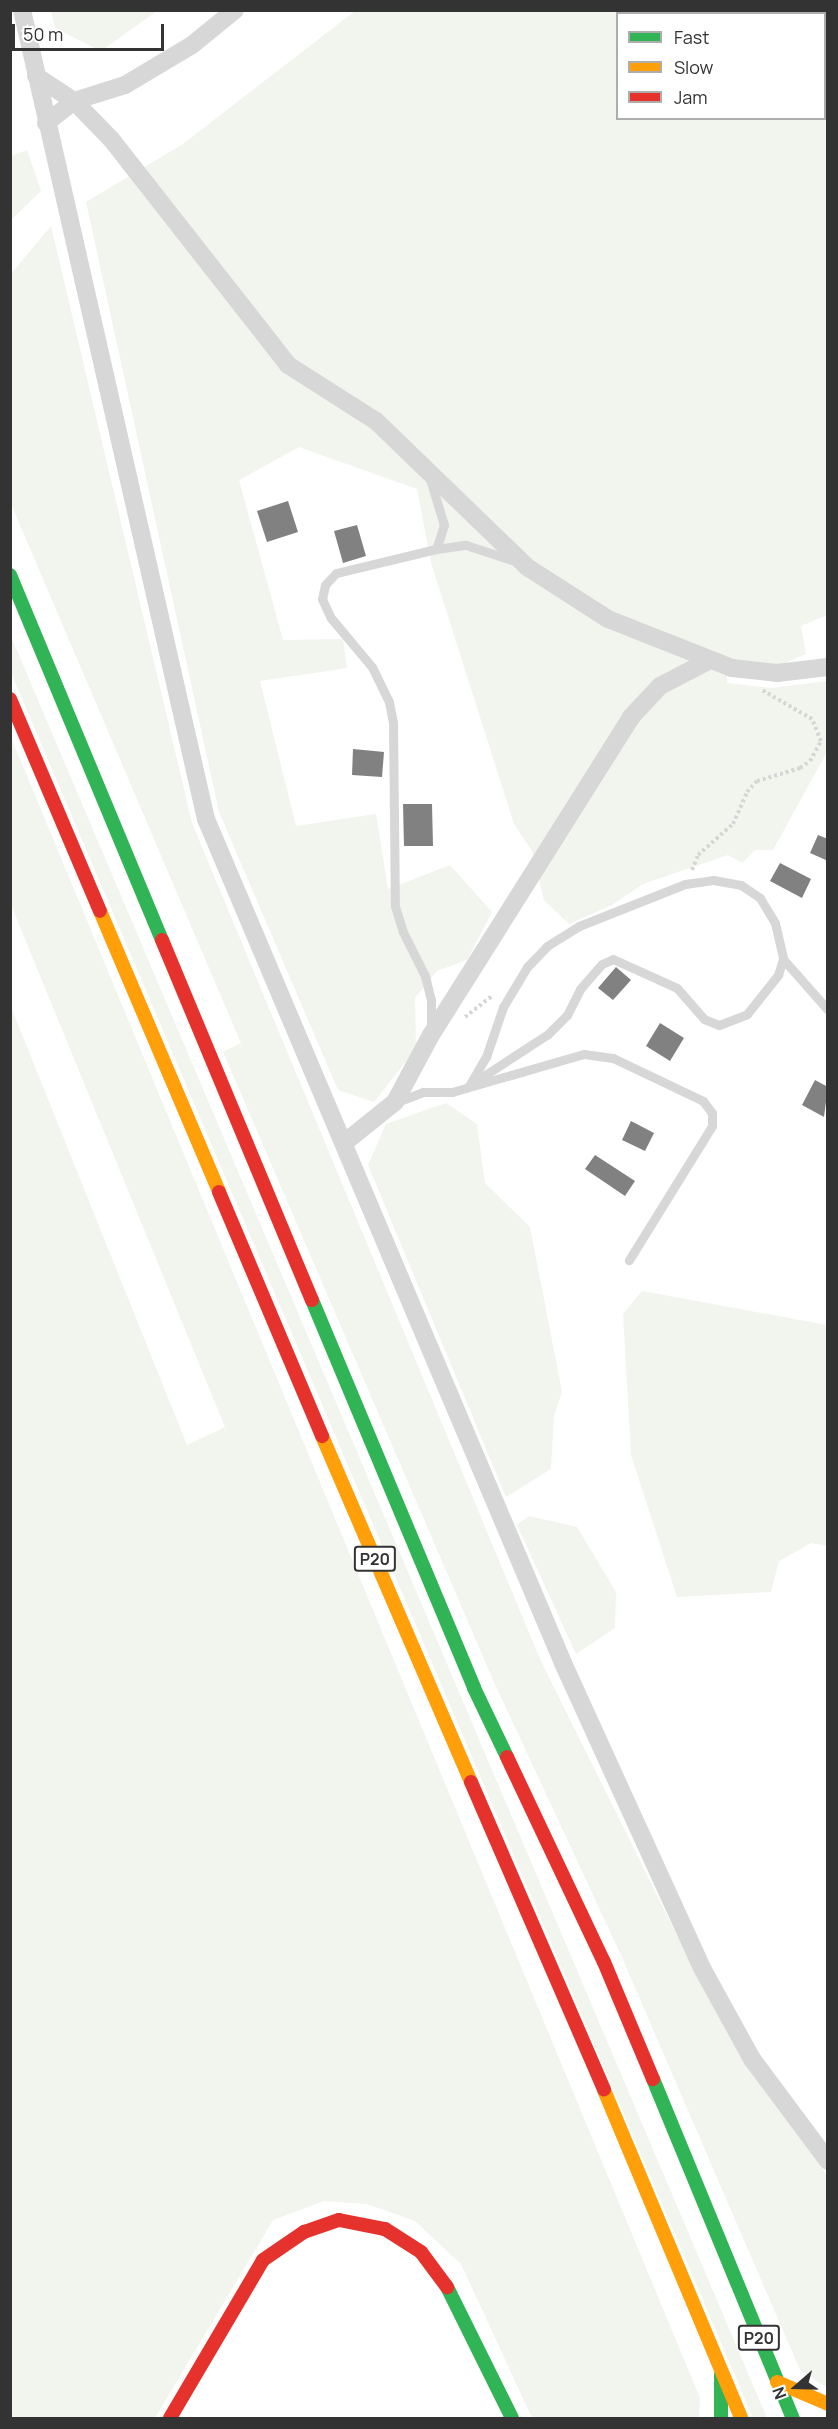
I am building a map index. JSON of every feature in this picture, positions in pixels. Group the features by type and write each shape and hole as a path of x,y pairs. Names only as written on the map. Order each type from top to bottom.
{"main road":[{"name":"Р20","path":"10,575 474,1688 604,1962 793,2418"},
{"name":"Р20","path":"10,699 436,1704 546,1952 741,2418"},
{"path":"170,2418 263,2260 304,2232 339,2220 385,2229 422,2253 456,2300 512,2418"},
{"path":"721,2370 721,2418"},
{"path":"777,2382 828,2404"}],"street":[{"path":"22,10 206,819 563,1663 702,1968 752,2059 828,2161"},
{"path":"46,123 74,101 124,85 192,45 235,10"},
{"path":"36,76 74,101 111,139 288,365 376,421 527,567 608,619 732,668 777,673 828,666"},
{"path":"344,1143 395,1102 431,1035 631,717 660,686 710,660"}],"lane":[{"path":"427,471 440,503 444,525 436,549"},
{"path":"431,1035 431,1000 425,976 403,932 395,906 393,723 389,702 372,667 331,618 322,599 325,585 336,573 436,549 466,545 494,551 527,567"},
{"path":"469,1086 486,1057 503,1007 527,967 547,946 599,917 685,884 713,880 741,885 760,898 775,923 783,959 828,1010"},
{"path":"469,1086 548,1034 567,1015 580,989 602,964 613,959 677,988 704,1019 720,1025 747,1014 778,975 783,959"},
{"path":"395,1102 423,1092 452,1092 584,1054 613,1058 703,1101 712,1113 712,1126 629,1260"}],"path":[{"path":"685,884 698,855 729,830 757,781 800,768 810,761 821,741 812,719 732,668"},
{"path":"460,1020 495,994"}],"shaded area":[{"path":"51,10 157,11 101,51 55,28"},
{"path":"355,11 827,11 827,615 801,626 806,654 778,666 727,660 727,683 771,688 827,681 827,752 773,850 755,850 742,863 728,855 643,884 612,905 569,924 544,900 532,851 514,824 431,563 417,489 299,447 239,480 283,640 343,639 347,668 260,681 296,826 376,814 388,889 450,865 492,912 467,960 437,971 415,998 416,1049 374,1102 338,1090 219,812 86,202 183,144"},
{"path":"27,150 41,191 11,220 11,156"},
{"path":"51,226 192,823 540,1659 695,1972 745,2063 827,2175 827,2388 800,2370 620,1953 493,1680 223,1052 241,1043 11,504 10,275"},
{"path":"10,634 767,2418 753,2418 11,673"},
{"path":"10,735 700,2398 699,2418 532,2418 461,2264 415,2221 367,2204 324,2201 273,2220 155,2418 11,2418 11,1007 187,1445 225,1427 11,905"},
{"path":"446,1103 477,1124 485,1183 530,1227 562,1392 554,1416 551,1469 506,1497 368,1165 386,1124"},
{"path":"642,1291 827,1325 827,1546 811,1543 779,1561 771,1592 677,1597 631,1455 623,1314"},
{"path":"529,1516 577,1527 616,1592 615,1628 576,1654 517,1525"}],"building":[{"path":"288,501 298,532 267,542 257,511"},
{"path":"357,525 366,556 343,563 334,531"},
{"path":"353,749 384,752 382,777 352,775"},
{"path":"403,804 432,804 433,846 404,846"},
{"path":"818,835 828,839 828,861 810,853"},
{"path":"780,863 811,879 802,898 770,881"},
{"path":"616,967 631,980 613,1000 598,988"},
{"path":"660,1023 684,1038 670,1061 646,1046"},
{"path":"815,1080 828,1087 824,1117 802,1105"},
{"path":"631,1121 654,1133 645,1151 622,1140"},
{"path":"595,1155 635,1181 625,1196 585,1169"}],"traffic: fast":[{"path":"10,575 162,940"},
{"path":"312,1300 474,1688 507,1757"},
{"path":"653,2079 793,2418"},
{"path":"447,2287 512,2418"},
{"path":"721,2374 721,2418"}],"traffic: slow":[{"path":"100,911 219,1192"},
{"path":"322,1436 471,1782"},
{"path":"604,2090 741,2418"},
{"path":"777,2382 828,2404"}],"traffic: jam":[{"path":"10,699 100,911"},
{"path":"162,940 312,1300"},
{"path":"219,1192 322,1436"},
{"path":"507,1757 604,1962 653,2079"},
{"path":"471,1782 604,2090"},
{"path":"170,2418 263,2260 304,2232 339,2220 385,2229 421,2252 447,2287"}]}
